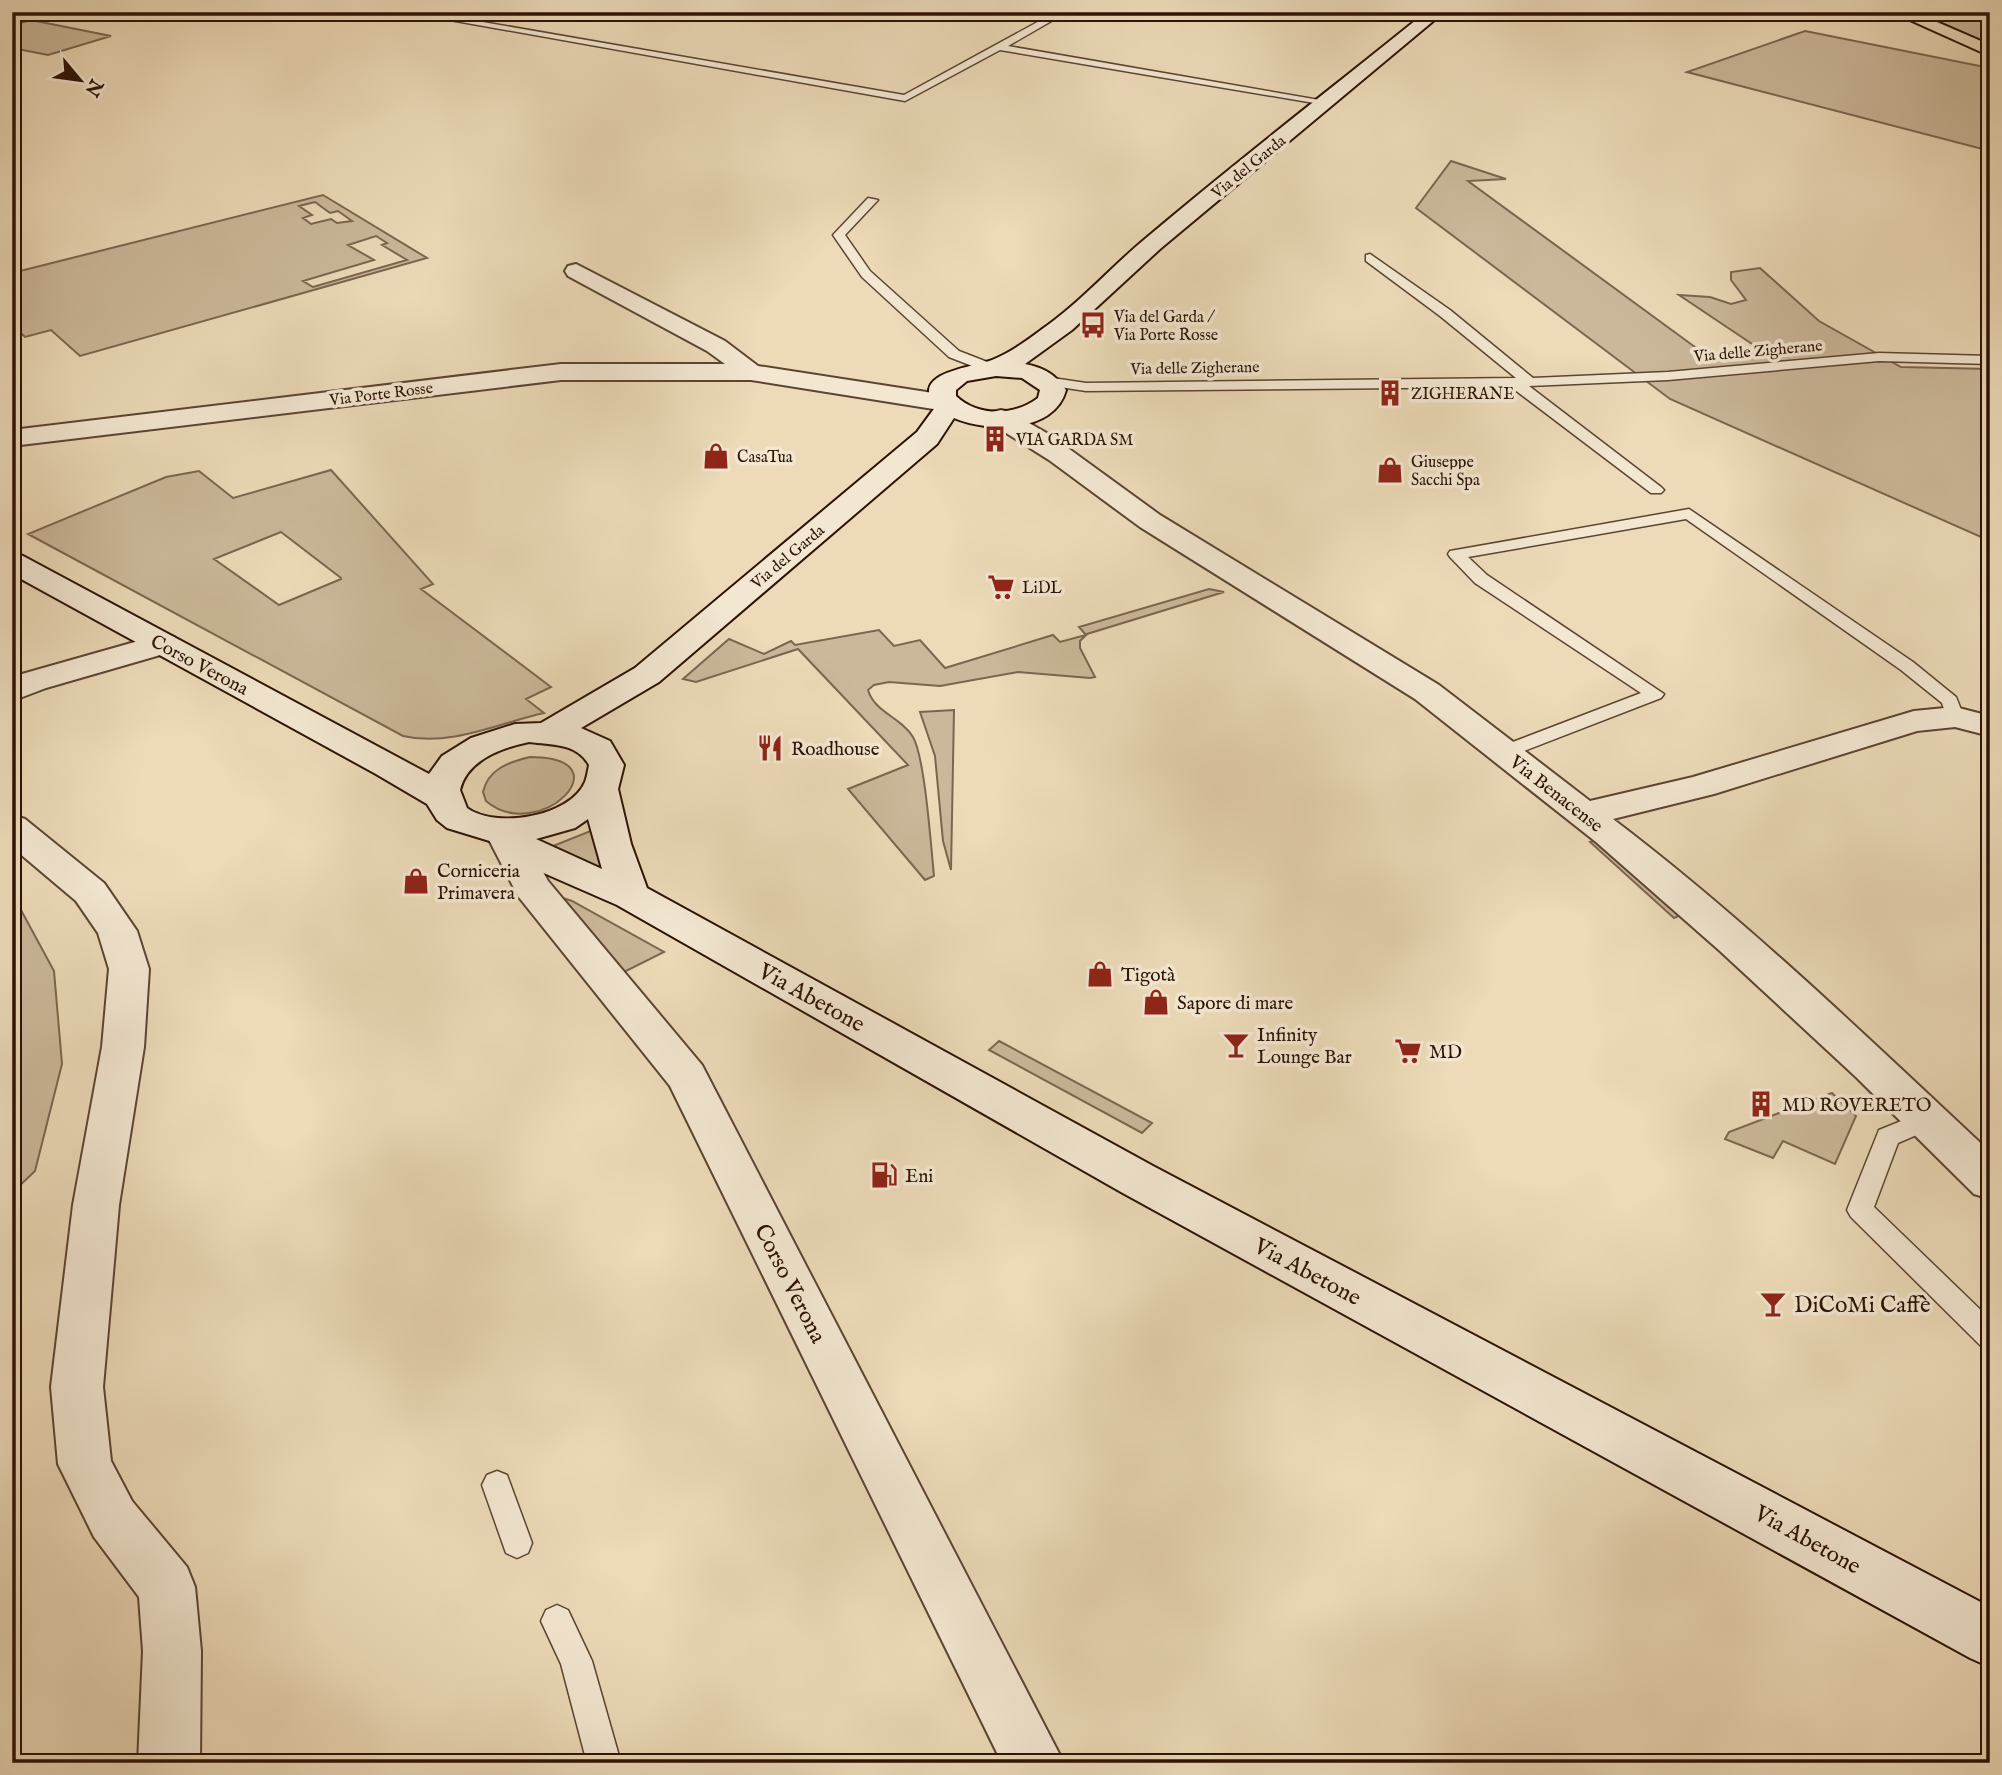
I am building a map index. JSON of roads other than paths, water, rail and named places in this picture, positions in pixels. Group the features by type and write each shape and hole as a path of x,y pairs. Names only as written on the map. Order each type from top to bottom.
{"main road":[{"path":"1900,12 1986,49"}],"street":[{"name":"Via del Garda","path":"993,368 1015,359 1064,325 1152,244 1436,12"},
{"name":"Via Porte Rosse","path":"576,271 716,346 751,372"},
{"name":"Via del Garda","path":"550,732 647,675 927,438 991,417 1027,414 1047,390 1064,325"},
{"path":"950,385 993,368 1017,370 1047,390 1077,465"},
{"name":"Via Porte Rosse","path":"12,438 561,372 751,372 900,395 950,385"},
{"name":"Via del Garda","path":"927,438 950,385"},
{"path":"950,385 991,417 1077,465"},
{"name":"Via Benacense","path":"1077,465 1112,495 1255,588 1427,692 1584,814 1734,941 1871,1066 1990,1181"},
{"name":"Corso Verona","path":"12,562 389,766 443,798"},
{"path":"12,691 34,681 163,644"},
{"name":"Via del Garda","path":"602,773 619,719 647,675"},
{"path":"1584,814 1713,783 1914,721 1955,717 1990,726"},
{"path":"389,766 469,752 507,736 550,732 571,735 589,742 602,773 612,844 631,896"},
{"path":"469,752 453,766 444,782 443,798 449,811 462,822 481,829 504,832 551,825 581,810 602,773"},
{"path":"12,827 90,892 117,931 129,969 122,1047 96,1205 77,1387 85,1464 113,1519 167,1587 172,1651 169,1763"},
{"name":"Corso Verona","path":"504,832 532,887 687,1077 1034,1763"},
{"name":"Via Abetone","path":"504,832 527,851 631,896 1137,1179 1990,1638"}],"lane":[{"path":"409,12 905,98 1063,12"},
{"path":"999,47 1326,102"},
{"path":"872,200 839,235 950,385"},
{"path":"1370,258 1445,313 1522,382 1656,490"},
{"name":"Via delle Zigherane","path":"1047,390 1086,387 1522,382 1668,376 1879,357 1990,360"},
{"path":"1504,752 1656,694 1481,579 1457,554 1689,514 1907,666 1950,701 1955,717"},
{"path":"1926,1120 1888,1137 1860,1210 1990,1337"},
{"path":"497,1485 517,1543"},
{"path":"557,1621 576,1661 604,1763"}],"place":[{"name":"Via del Garda / Via Porte Rosse","path":"1093,325"},
{"name":"ZIGHERANE","path":"1390,393"},
{"name":"VIA GARDA SM","path":"995,439"},
{"name":"CasaTua","path":"716,456"},
{"name":"Giuseppe Sacchi Spa","path":"1390,470"},
{"name":"LiDL","path":"1001,587"},
{"name":"Roadhouse","path":"770,748"},
{"name":"Corniceria Primavera","path":"416,881"},
{"name":"Tigotà","path":"1100,974"},
{"name":"Sapore di mare","path":"1156,1002"},
{"name":"Infinity Lounge Bar","path":"1236,1045"},
{"name":"MD","path":"1408,1051"},
{"name":"MD ROVERETO","path":"1761,1104"},
{"name":"Eni","path":"884,1175"},
{"name":"DiCoMi Caffè","path":"1773,1304"}]}
